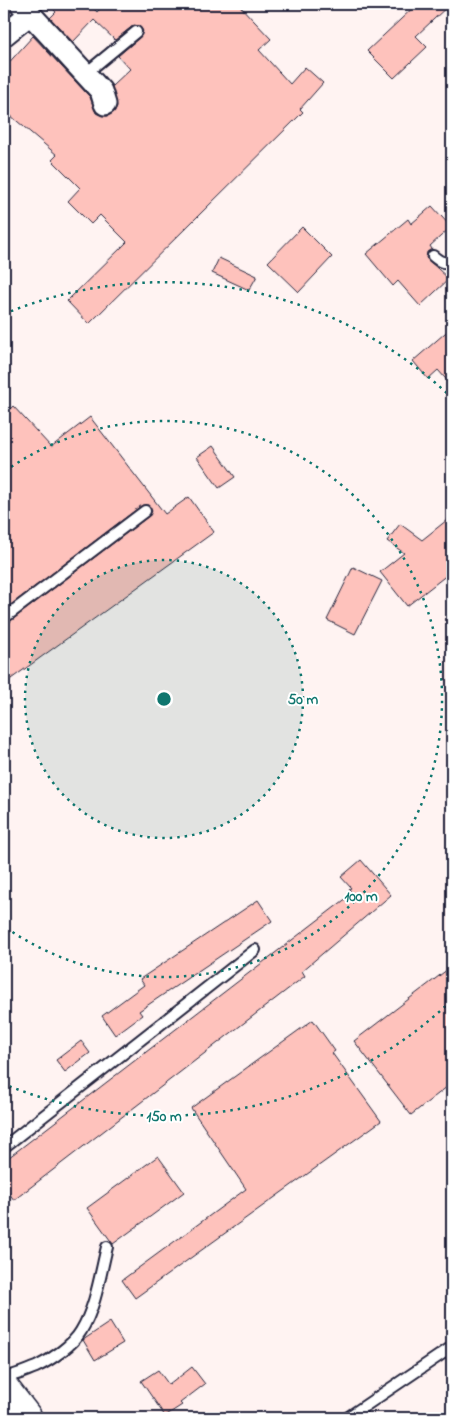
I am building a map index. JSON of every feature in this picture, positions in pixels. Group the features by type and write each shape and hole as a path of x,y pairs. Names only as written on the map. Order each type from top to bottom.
{"street":[{"path":"4,35 26,9 101,91 104,104"},
{"path":"4,1387 28,1418"}],"lane":[{"path":"85,74 136,32"},
{"path":"433,256 439,261 446,263 452,261"},
{"path":"4,618 145,511"},
{"path":"4,1147 255,950"},
{"path":"4,1376 14,1376 44,1363 65,1349 81,1332 95,1298 107,1247"},
{"path":"347,1418 452,1347"}],"building":[{"path":"48,4 89,4 97,12 105,4 238,4 271,39 259,50 290,84 305,67 323,83 300,109 303,112 89,324 67,301 127,242 100,215 91,224 68,201 80,188 52,160 57,155 4,110 4,68 33,36 90,97 96,113 108,116 114,112 117,106 112,86 130,69 118,56 140,37 143,31 139,26 134,25 115,40 94,20 73,42 50,18 56,12"},
{"path":"417,4 450,4 416,36 427,47 394,78 367,51"},
{"path":"432,206 451,227 430,246 432,249 427,252 426,258 449,279 420,306 398,281 393,286 366,254 408,219 411,224"},
{"path":"302,227 332,257 299,292 268,262"},
{"path":"219,258 257,276 249,290 212,273"},
{"path":"452,327 452,386 438,370 428,379 413,361"},
{"path":"13,406 51,447 90,417 165,514 189,497 214,532 4,684 4,625 149,516 152,511 148,505 141,506 4,610 4,415"},
{"path":"213,446 235,477 219,488 197,457"},
{"path":"452,516 452,571 407,606 380,572 404,553 387,541 400,524 422,540"},
{"path":"353,567 382,581 355,634 327,620"},
{"path":"361,860 391,895 302,971 305,976 14,1200 4,1186 4,1161 352,894 349,889 351,888 341,877"},
{"path":"258,900 272,921 139,1011 142,1015 115,1035 102,1016 144,985 140,979"},
{"path":"452,966 452,1083 411,1115 354,1041"},
{"path":"313,1020 335,1051 332,1053 381,1121 135,1298 122,1280 246,1189 191,1108"},
{"path":"81,1041 90,1053 65,1072 56,1060"},
{"path":"158,1156 184,1192 113,1244 87,1208"},
{"path":"110,1322 123,1343 95,1360 83,1340"},
{"path":"192,1367 205,1384 180,1403 182,1405 165,1416 141,1381 158,1370 169,1385"}]}
